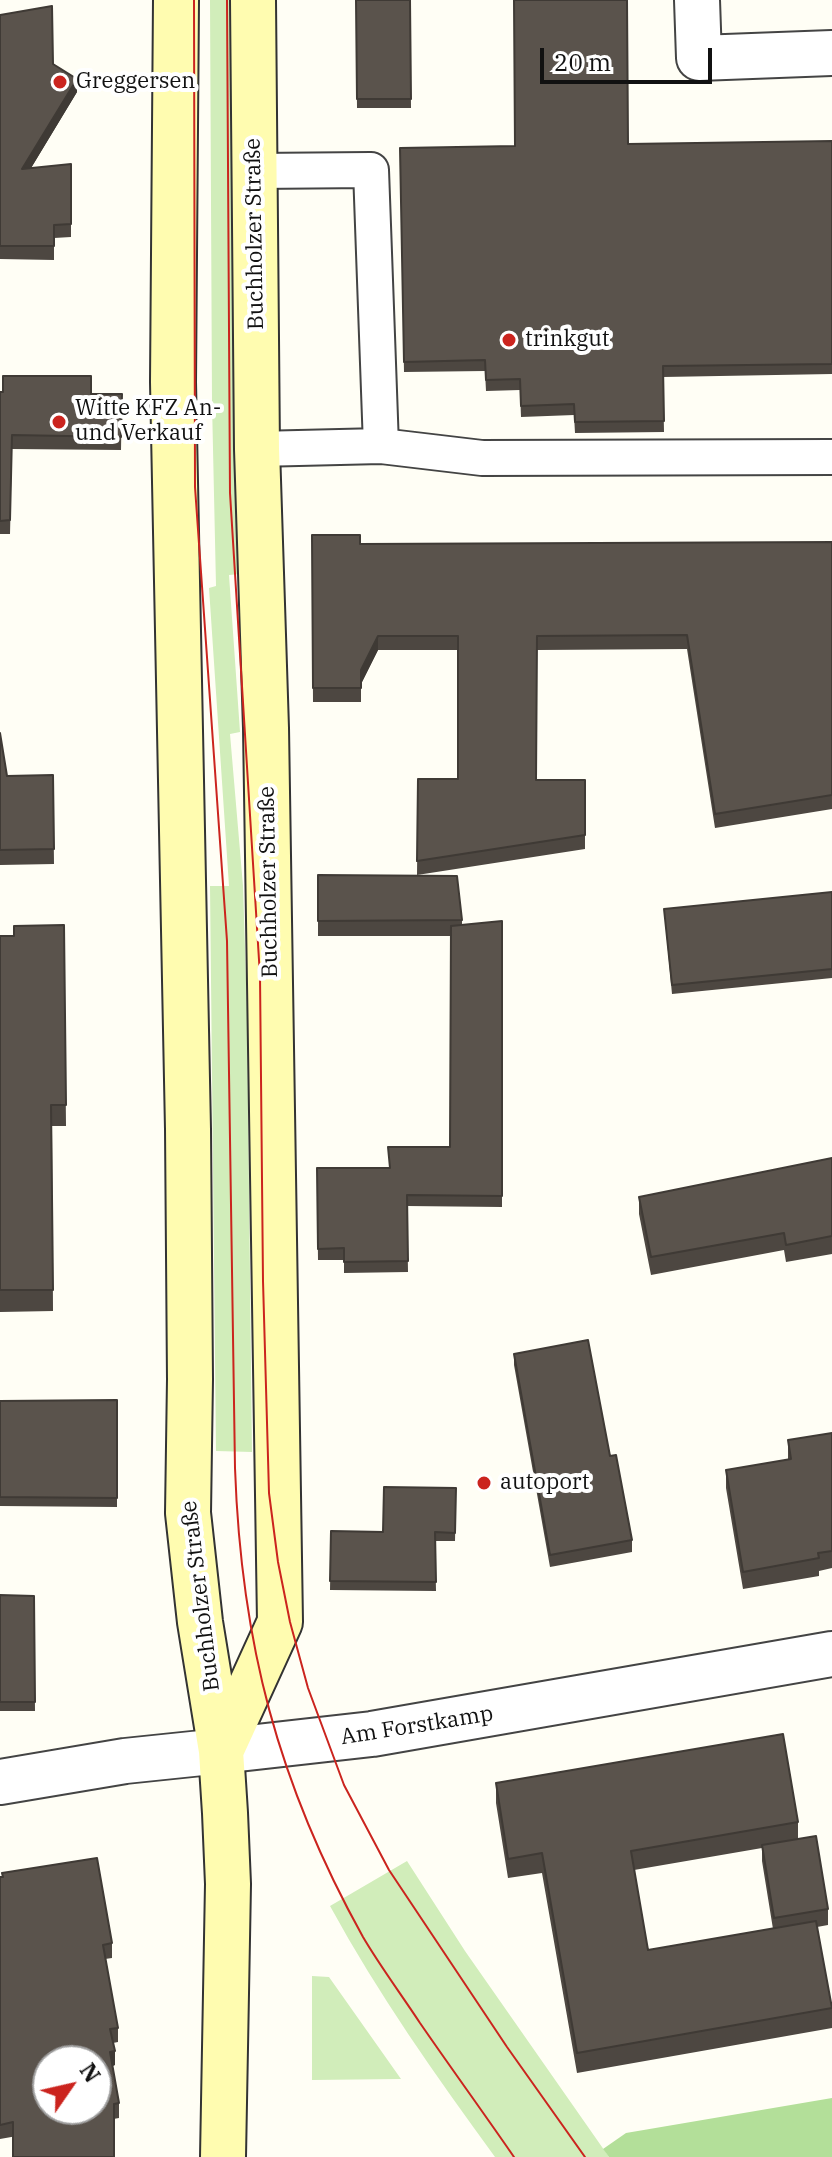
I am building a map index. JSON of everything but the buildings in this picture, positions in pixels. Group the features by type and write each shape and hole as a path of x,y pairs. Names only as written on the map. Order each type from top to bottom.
{"main road":[{"name":"Buchholzer Straße","path":"176,0 173,382 188,1129 188,1513 200,1622 221,1751 228,1884 223,2157"},
{"name":"Buchholzer Straße","path":"221,1751 280,1622 266,728 257,449 253,0"}],"street":[{"path":"697,0 699,58 832,53"},
{"name":"Am Forstkamp","path":"0,1782 125,1761 372,1734 832,1654"}],"lane":[{"path":"254,171 371,170 381,446"},
{"path":"257,449 381,446 482,458 832,457"}],"green space":[{"path":"210,0 242,0 240,574 229,575 240,732 230,734 243,886 247,1010 252,1452 216,1451 210,886 229,886 209,588 216,586"},
{"path":"407,1861 465,1951 609,2157 495,2157 430,2065 388,2003 330,1906"},
{"path":"312,1976 329,1977 401,2079 312,2080"},
{"path":"832,2098 832,2157 609,2157 603,2149 626,2133"}],"tram line":[{"path":"194,0 195,487 227,941 235,1468 246,1593 269,1710 308,1824 333,1880 376,1959 514,2157"},
{"path":"227,0 230,493 260,976 269,1493 278,1562 308,1688 344,1785 389,1870 585,2157"}],"place":[{"name":"Greggersen","path":"60,82"},
{"name":"trinkgut","path":"509,340"},
{"name":"Witte KFZ An- und Verkauf","path":"59,422"},
{"name":"autoport","path":"484,1483"}]}
